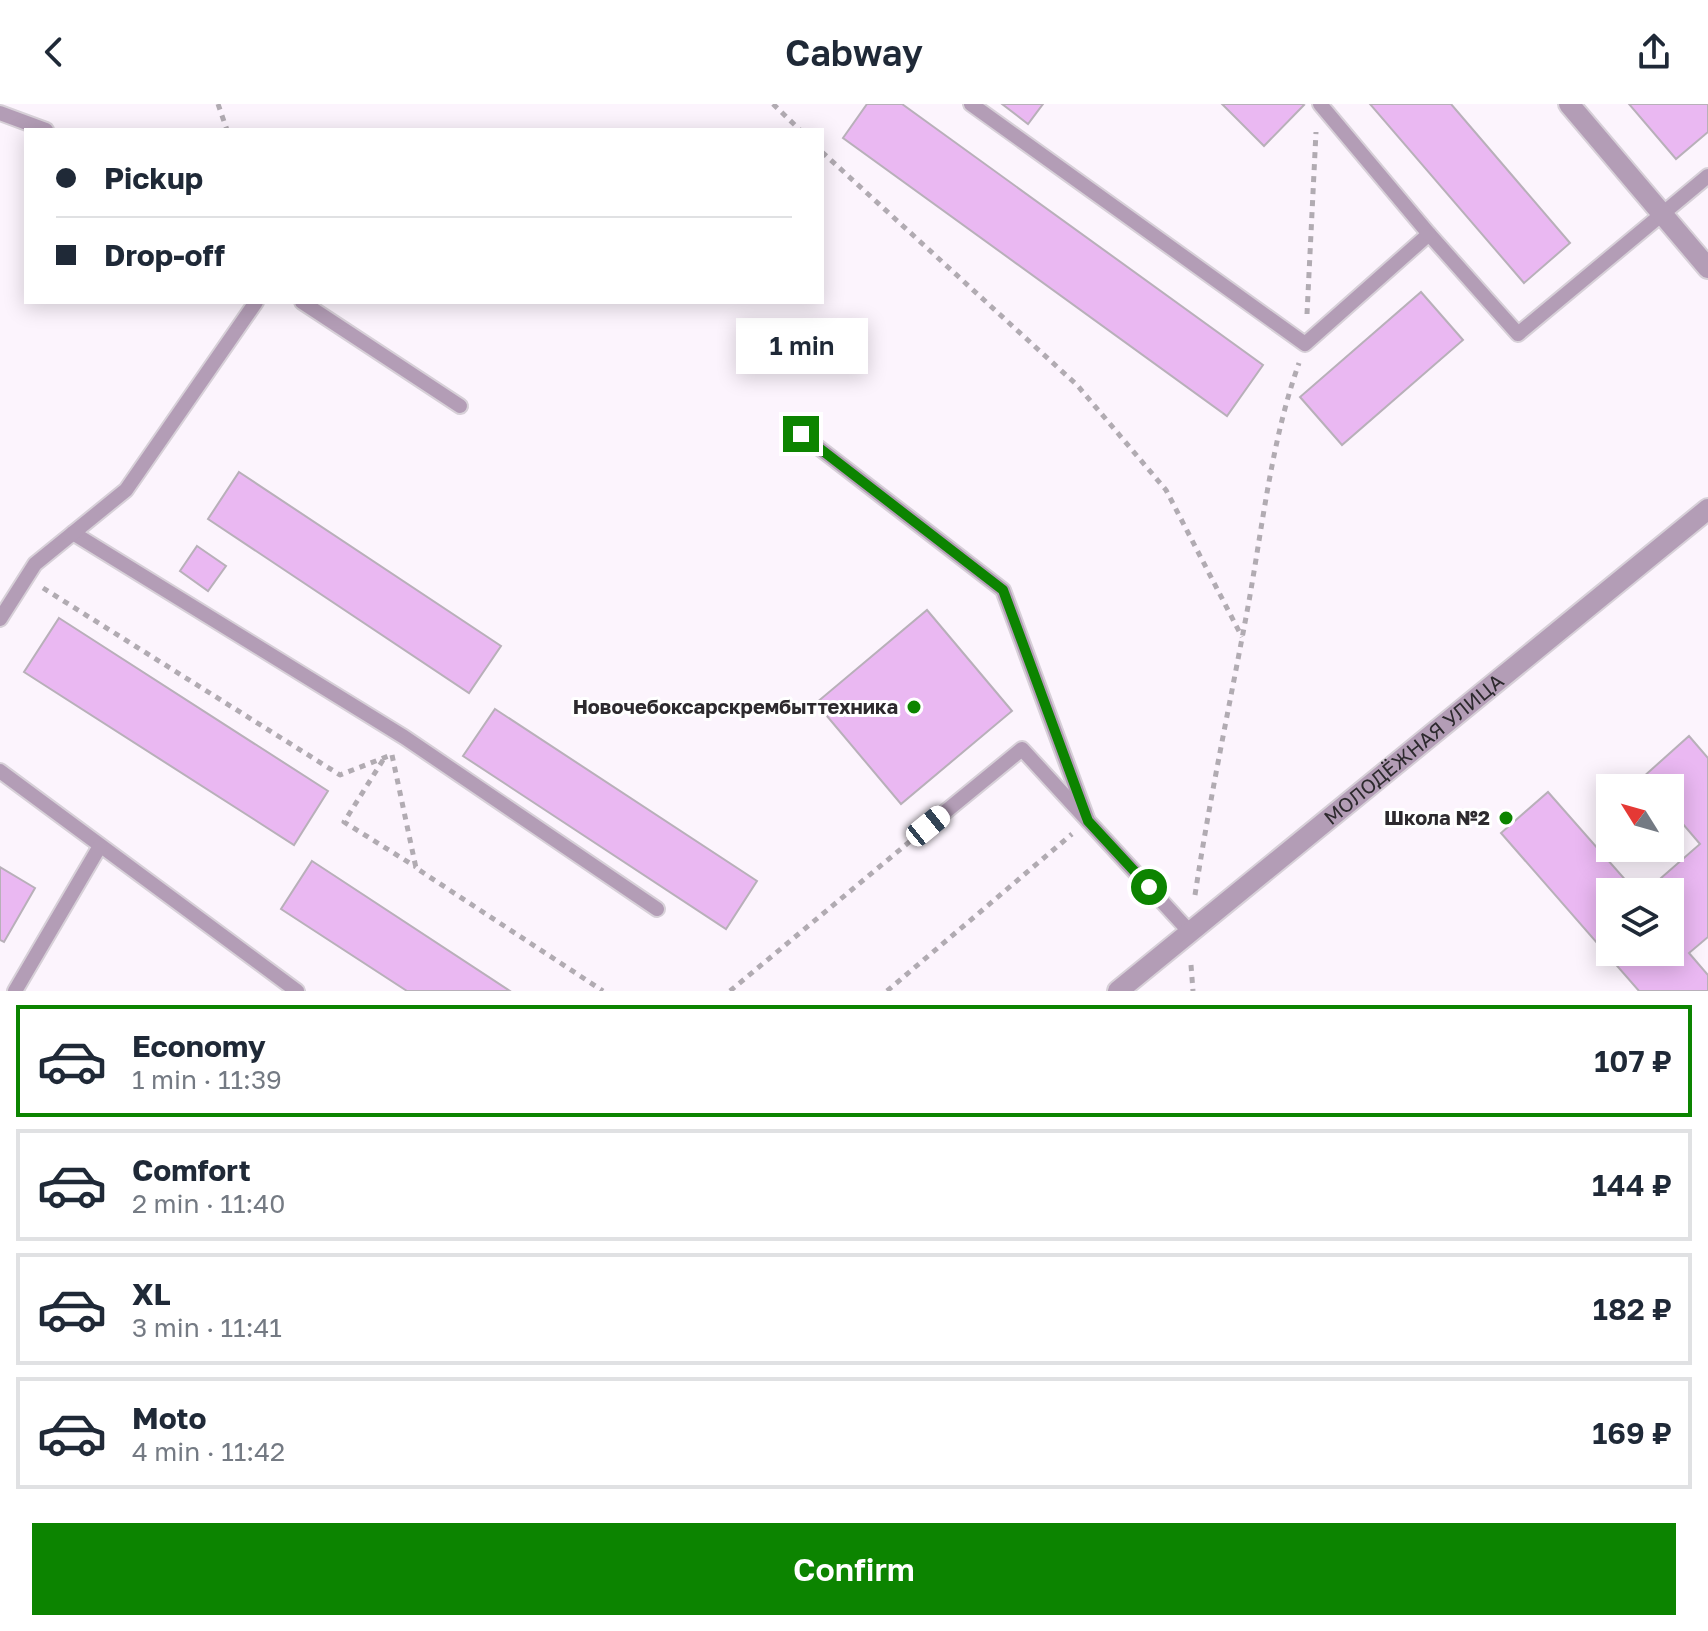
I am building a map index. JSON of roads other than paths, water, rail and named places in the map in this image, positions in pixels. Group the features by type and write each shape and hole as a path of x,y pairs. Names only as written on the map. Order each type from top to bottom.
{"street":[{"path":"1569,104 1708,268"},
{"name":"МОЛОДЁЖНАЯ УЛИЦА","path":"1118,991 1708,509"}],"lane":[{"path":"971,104 1305,344 1429,234"},
{"path":"1318,112 1518,334 1708,176"},
{"path":"0,113 41,128"},
{"path":"0,619 35,564 126,490 255,304"},
{"path":"305,304 460,406"},
{"path":"801,434 1003,590 1088,821"},
{"path":"73,533 404,737 657,909"},
{"path":"928,826 1022,749 1189,931"},
{"path":"0,771 297,991"},
{"path":"15,991 100,846"}],"place":[{"name":"Новочебоксарскрембыттехника","path":"914,707"},
{"name":"Школа №2","path":"1506,818"}]}
